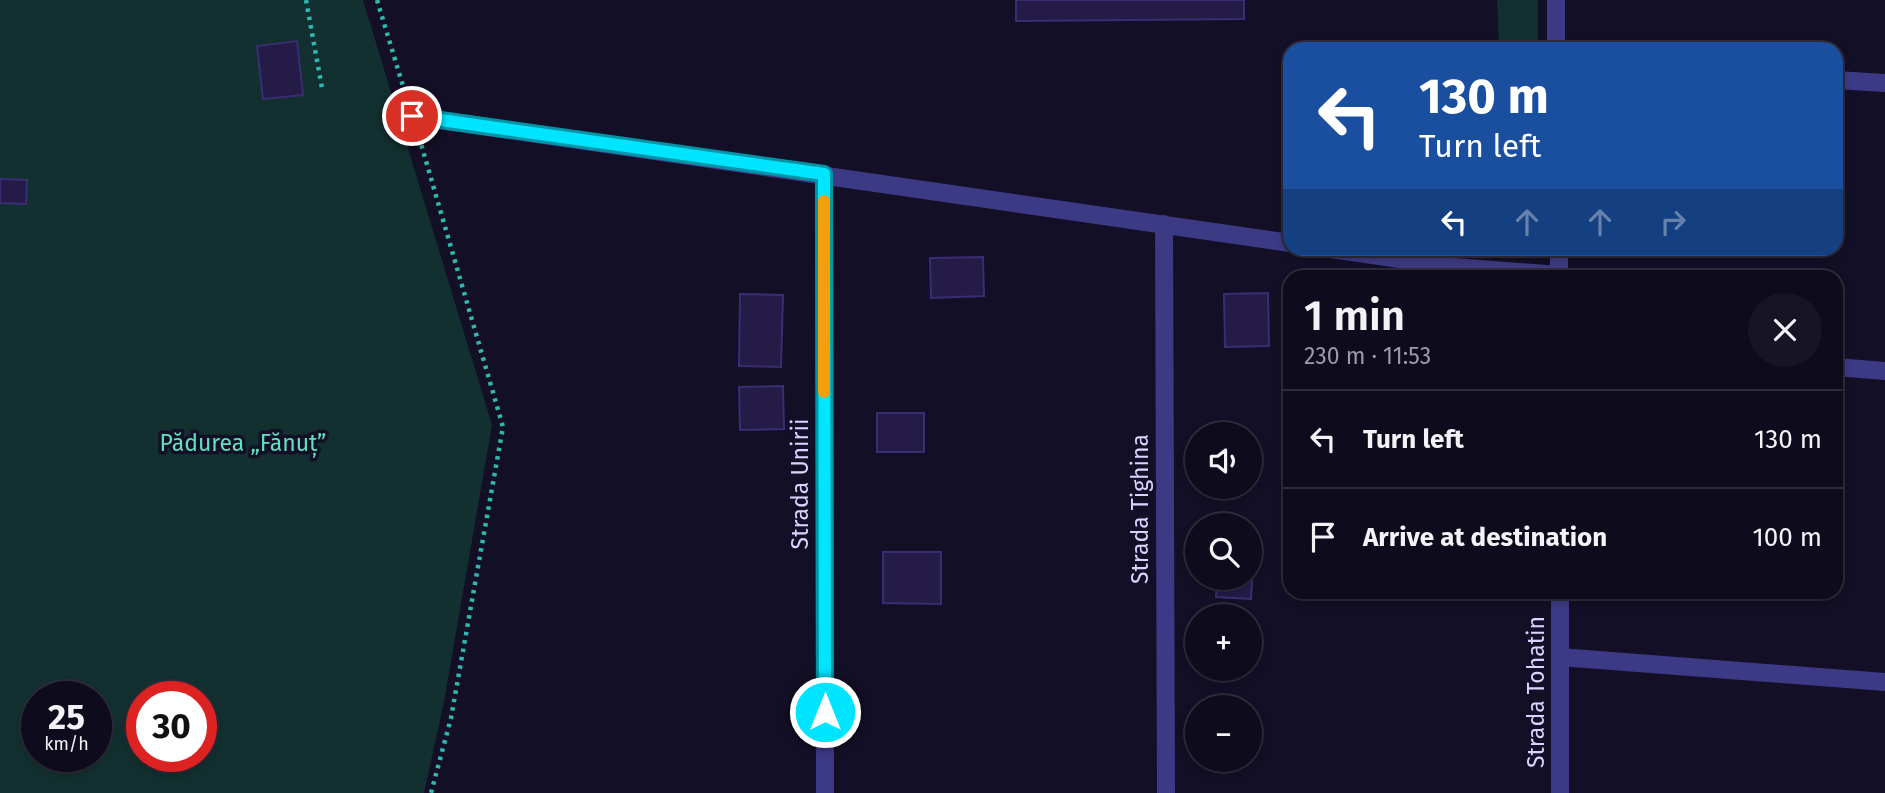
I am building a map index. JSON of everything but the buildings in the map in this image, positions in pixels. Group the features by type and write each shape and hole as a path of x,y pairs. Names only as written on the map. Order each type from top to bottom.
{"street":[{"path":"1556,0 1556,42"},
{"path":"1843,80 1885,83"},
{"path":"412,116 1283,242"},
{"name":"Strada Unirii","path":"824,174 825,793"},
{"name":"Strada Tighina","path":"1164,224 1166,793"},
{"path":"1379,256 1489,270"},
{"path":"1843,368 1885,371"},
{"name":"Strada Tohatin","path":"1560,599 1560,793"},
{"path":"1560,656 1885,682"}],"path":[{"path":"306,0 322,88"},
{"path":"377,0 503,427 451,718 431,793"}],"green space":[{"name":"Pădurea „Fănuț”","path":"0,0 363,0 492,425 444,702 424,793 0,793"},
{"path":"1497,0 1538,0 1538,42 1499,42"}],"slow traffic":[{"path":"824,201 824,392"}],"route":[{"path":"412,116 824,174 825,712"}]}
